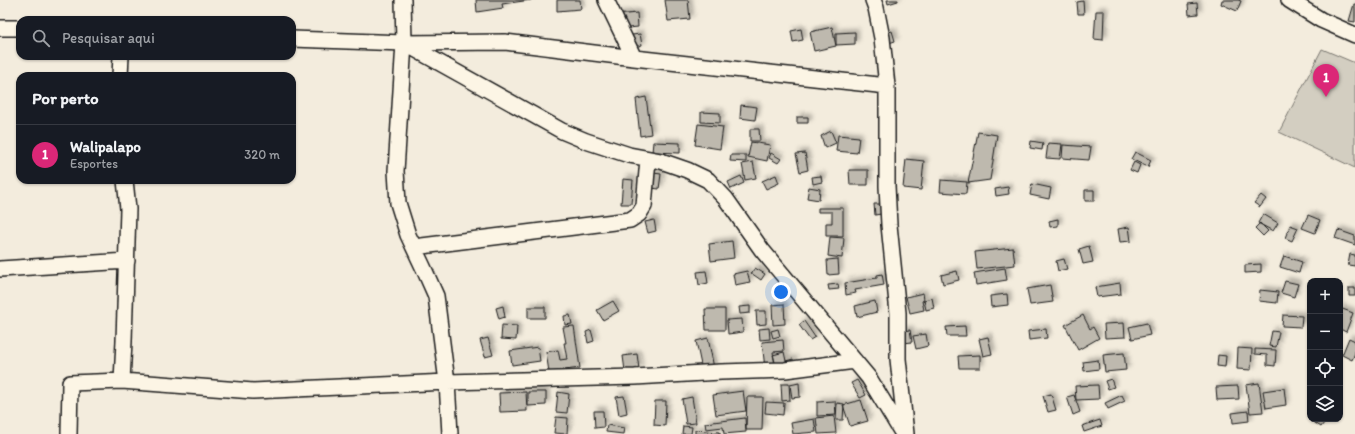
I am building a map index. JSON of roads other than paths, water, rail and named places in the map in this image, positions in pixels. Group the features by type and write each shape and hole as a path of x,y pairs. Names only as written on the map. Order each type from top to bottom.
{"street":[{"path":"403,0 404,43 396,171 398,203 408,235 436,296 447,382 450,434"},
{"path":"606,0 634,58"},
{"path":"873,0 882,38 887,86 886,186 898,313 898,359 905,434"},
{"path":"1289,0 1321,20 1355,35"},
{"path":"0,28 16,28"},
{"path":"296,39 404,43 505,42 887,86"},
{"path":"404,43 562,131 615,150 661,161 708,180 726,199 762,250 869,378 905,434"},
{"path":"120,72 121,60"},
{"path":"414,247 630,220 639,214 644,206 648,158"},
{"path":"122,381 128,209 125,184"},
{"path":"0,269 126,261"},
{"path":"69,434 70,383 122,381 254,391 447,382 635,377 785,370 855,362"}],"place":[{"name":"Walipalapo","path":"1326,97"}]}
